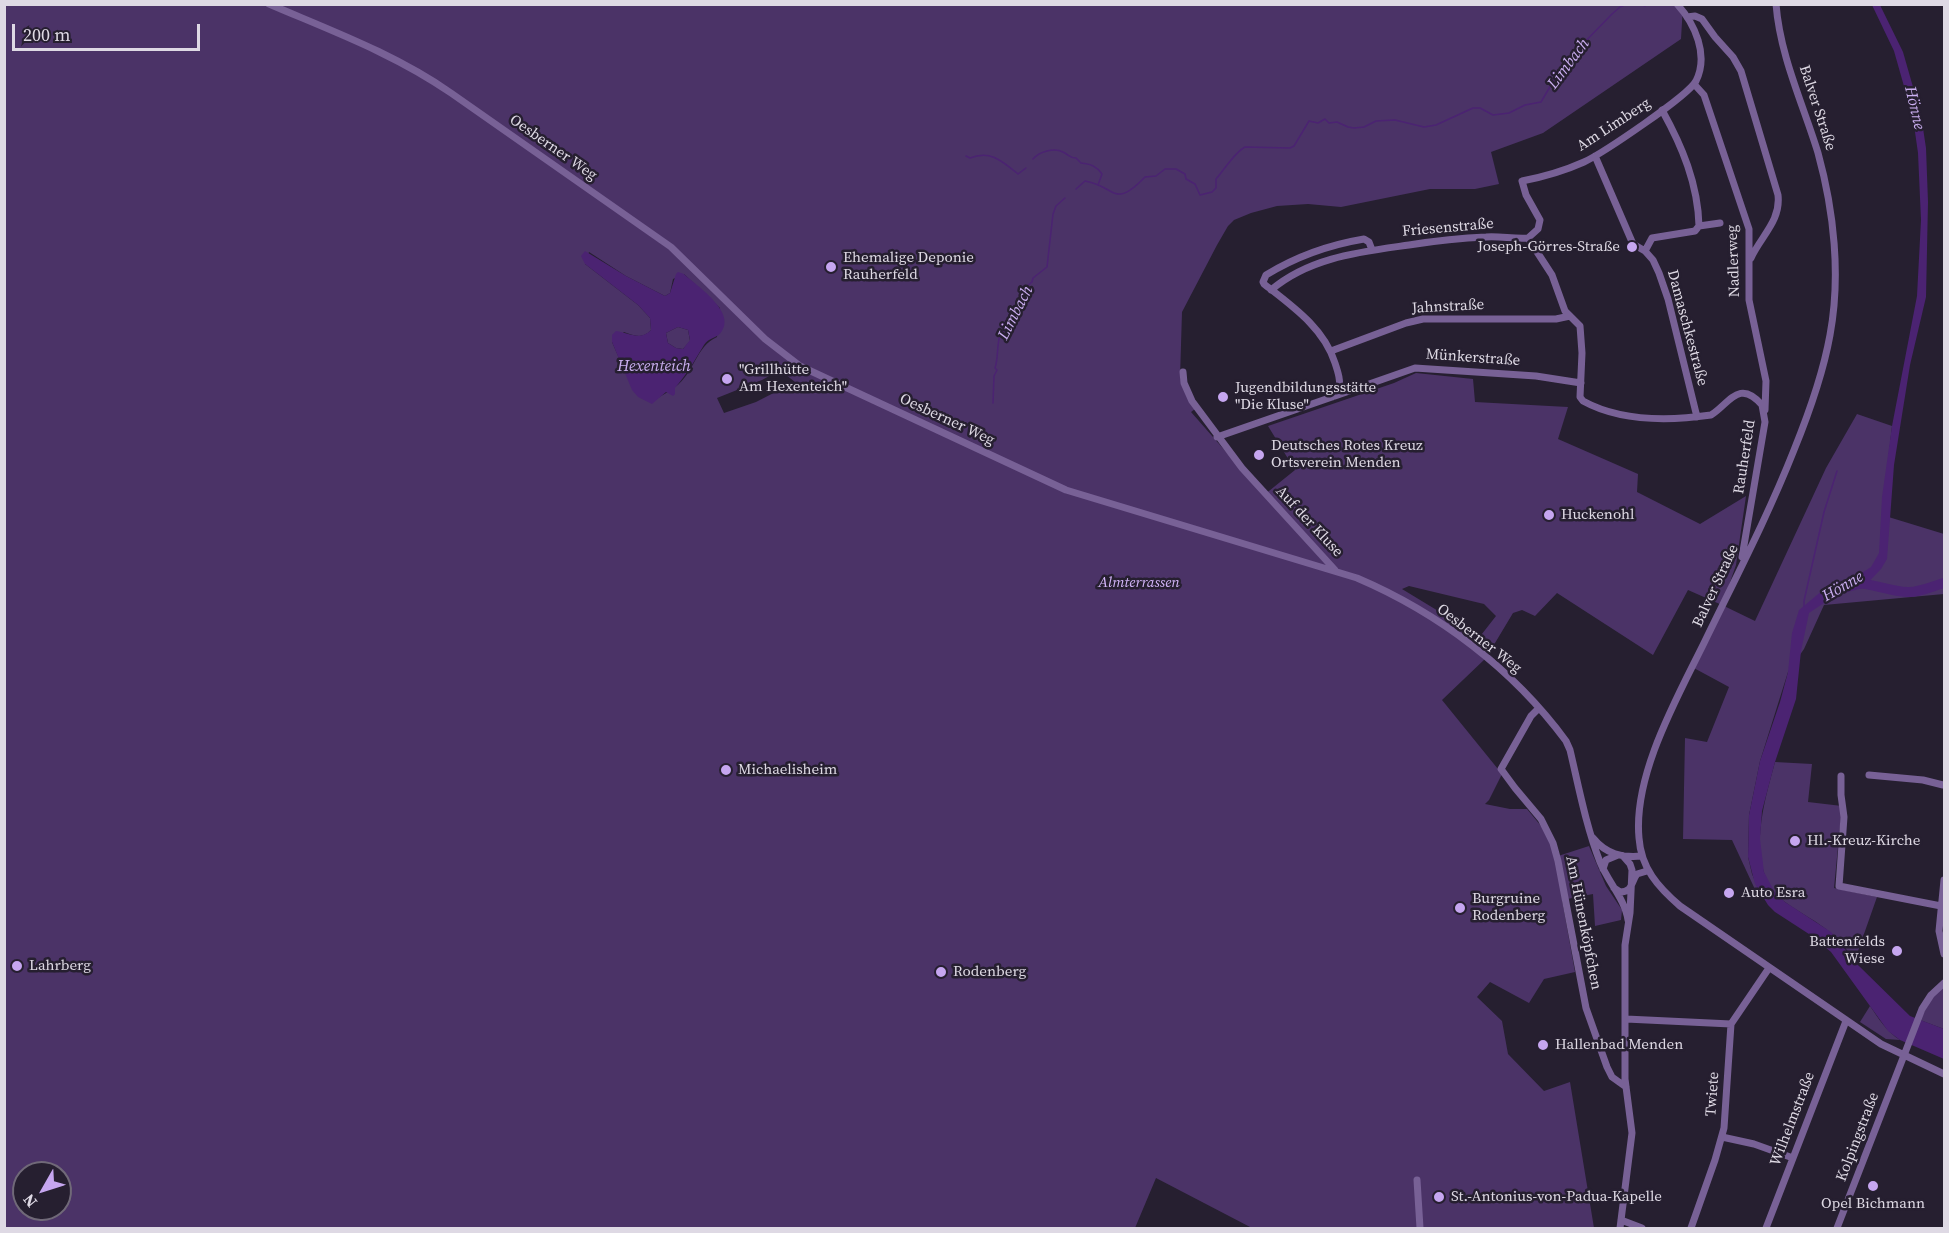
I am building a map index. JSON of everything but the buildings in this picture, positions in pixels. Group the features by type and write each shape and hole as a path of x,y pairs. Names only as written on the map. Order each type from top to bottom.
{"street":[{"name":"Oesberner Weg","path":"269,4 401,62 432,80 671,247 765,339 800,366 1066,490 1337,572 1381,589 1437,621 1495,665 1539,708 1566,741 1590,833 1603,869 1626,908 1628,920"},
{"path":"1677,4 1695,32 1701,50 1701,65 1694,84"},
{"name":"Balver Straße","path":"1776,4 1778,28 1827,189 1833,243 1834,300 1830,336 1809,410 1784,477 1654,752 1639,812 1638,837 1647,871 1678,905 1881,1044 1943,1072"},
{"path":"1687,17 1695,16 1702,19 1738,64 1748,88 1778,195 1775,220 1750,260"},
{"name":"Am Limberg","path":"1528,238 1538,229 1540,220 1526,195 1522,181 1560,172 1595,156 1687,93 1694,84"},
{"name":"Nadlerweg","path":"1694,84 1704,95 1747,219 1750,238 1749,300 1766,381 1765,410"},
{"path":"1645,251 1652,238 1695,231 1698,226 1695,193 1688,167 1662,110"},
{"name":"Damaschkestraße","path":"1595,156 1633,244 1645,251 1653,260 1664,287 1697,417"},
{"path":"1698,226 1720,223"},
{"name":"Friesenstraße","path":"1372,250 1369,242 1364,239 1323,248 1295,259 1266,275 1263,282 1271,290 1306,267 1335,257 1372,250 1466,238 1528,238"},
{"path":"1528,238 1546,263 1565,311 1578,323 1582,331 1581,383"},
{"path":"1271,290 1315,327 1331,351 1340,384 1339,391 1334,396"},
{"name":"Jahnstraße","path":"1331,351 1413,321 1556,319 1570,316"},
{"name":"Münkerstraße","path":"1217,437 1416,368 1536,376 1581,383"},
{"name":"Auf der Kluse","path":"1183,372 1184,383 1191,401 1217,437 1255,484 1337,572"},
{"name":"Rauherfeld","path":"1581,383 1581,399 1595,407 1634,418 1697,417 1714,413 1735,395 1746,394 1756,399 1765,410 1765,422 1741,566"},
{"name":"Am Hünenköpfchen","path":"1539,708 1531,716 1501,768 1541,819 1552,843 1558,861 1586,1008 1612,1077 1626,1087"},
{"path":"1869,775 1923,780 1944,787"},
{"path":"1841,776 1840,795 1844,817 1839,886 1941,906"},
{"path":"1590,833 1604,849 1620,856 1631,867 1632,887 1625,945 1626,1087 1632,1133 1621,1224 1642,1228"},
{"path":"1603,869 1606,860 1620,856 1642,856"},
{"path":"1612,886 1617,891 1623,892 1632,887 1637,874 1647,871"},
{"path":"1944,880 1939,931 1944,954"},
{"name":"Twiete","path":"1691,1228 1722,1137 1731,1024 1769,968"},
{"name":"Kolpingstraße","path":"1838,1228 1919,1018 1931,995 1944,983"},
{"path":"1626,1019 1731,1024"},
{"name":"Wilhelmstraße","path":"1766,1228 1846,1020"},
{"path":"1943,1072 1944,1081"},
{"path":"1722,1137 1754,1144 1793,1158"},
{"path":"1417,1180 1420,1228"}],"green space":[{"name":"Almterrassen","path":"5,5 1683,5 1681,39 1543,133 1491,152 1499,184 1475,189 1430,189 1341,207 1308,204 1277,206 1251,213 1234,220 1228,226 1182,312 1180,378 1195,409 1191,412 1264,495 1295,470 1268,426 1394,383 1416,373 1473,379 1475,402 1568,407 1558,439 1638,474 1637,492 1700,524 1746,496 1736,565 1722,605 1688,590 1653,655 1557,593 1535,616 1522,610 1513,613 1486,658 1442,700 1502,774 1485,804 1510,809 1527,809 1546,832 1555,857 1589,846 1606,886 1622,910 1621,920 1595,926 1593,894 1562,900 1575,972 1544,979 1529,1003 1490,982 1477,997 1502,1021 1508,1054 1544,1091 1570,1082 1594,1228 1252,1228 1156,1178 1135,1228 5,1228","holes":["589,252 626,276 665,296 670,293 673,279 684,274 720,308 717,337 699,353 687,375 673,389 655,400 625,372 612,342 624,332 632,335 645,335 651,330 650,318 638,305 585,264","780,370 795,382 756,402 724,413 717,398 762,380","1409,586 1484,604 1496,616 1478,639 1458,623 1402,589"]},
{"path":"678,327 688,330 690,341 683,349 668,343 666,333"},
{"path":"1857,414 1892,426 1882,515 1944,534 1944,594 1824,605 1804,649 1788,672 1760,761 1749,815 1748,857 1762,898 1759,898 1732,840 1683,839 1685,738 1707,742 1729,687 1692,667 1722,605 1755,621 1826,468"},
{"path":"1775,762 1812,764 1808,802 1842,806 1834,888 1877,897 1858,951 1853,958 1831,933 1785,902 1772,888 1764,872 1760,854 1760,835 1762,816"},
{"path":"1944,986 1944,1029 1920,1020 1932,997"},
{"path":"1870,1006 1887,1029 1900,1040 1886,1039 1860,1022"}],"water":[{"name":"Hönne","path":"1872,5 1880,5 1903,52 1921,115 1926,148 1928,202 1926,297 1910,365 1894,465 1887,559 1863,588 1836,595 1809,613 1801,651 1796,699 1762,811 1760,839 1764,872 1775,893 1831,932 1859,966 1910,1016 1944,1029 1944,1059 1900,1040 1888,1031 1831,952 1768,905 1755,884 1748,857 1749,815 1760,761 1788,672 1792,633 1799,610 1823,590 1854,578 1871,567 1879,553 1882,497 1892,426 1917,296 1921,220 1918,153 1913,118 1894,51"},
{"name":"Hexenteich","path":"585,251 665,296 670,293 676,274 678,272 684,274 719,307 725,323 722,331 704,345 675,388 673,396 666,392 652,404 638,397 632,390 612,342 612,335 616,331 643,335 651,330 650,318 638,305 585,264 581,256","holes":["678,327 688,330 690,340 683,349 668,343 666,333"]}],"waterway":[{"name":"Limbach","path":"1076,189 1085,181 1120,194 1135,187 1145,177 1156,176 1165,169 1176,169 1195,184 1200,195 1212,192 1216,188 1216,179 1241,149 1245,147 1290,148 1294,146 1309,121 1318,123 1325,119 1329,123 1337,122 1354,128 1364,127 1376,121 1395,120 1424,127 1436,125 1473,108 1480,108 1493,115 1509,113 1525,105 1541,102 1564,63 1612,14 1627,4"},
{"name":"Limbach","path":"1641,4 1645,6"},
{"path":"1033,159 1047,151 1063,152 1081,163 1098,169 1102,174 1098,185"},
{"path":"966,156 970,158 984,155 996,158 1018,174 1026,168"},
{"name":"Limbach","path":"993,403 999,339 1018,312 1021,301 1026,297 1026,287 1047,267 1053,214 1056,206 1065,198"},
{"path":"1804,607 1824,512 1837,471"},
{"name":"Hönne","path":"1854,583 1912,592 1944,583"}],"place":[{"name":"Joseph-Görres-Straße","path":"1632,247"},
{"name":"Ehemalige Deponie Rauherfeld","path":"831,267"},
{"name":"\"Grillhütte Am Hexenteich\"","path":"727,379"},
{"name":"Jugendbildungsstätte \"Die Kluse\"","path":"1223,397"},
{"name":"Deutsches Rotes Kreuz Ortsverein Menden","path":"1259,455"},
{"name":"Huckenohl","path":"1549,515"},
{"name":"Michaelisheim","path":"726,770"},
{"name":"Hl.-Kreuz-Kirche","path":"1795,841"},
{"name":"Auto Esra","path":"1729,893"},
{"name":"Burgruine Rodenberg","path":"1460,908"},
{"name":"Battenfelds Wiese","path":"1897,951"},
{"name":"Lahrberg","path":"17,966"},
{"name":"Rodenberg","path":"941,972"},
{"name":"Hallenbad Menden","path":"1543,1045"},
{"name":"Opel Bichmann","path":"1873,1186"},
{"name":"St.-Antonius-von-Padua-Kapelle","path":"1439,1197"}]}
